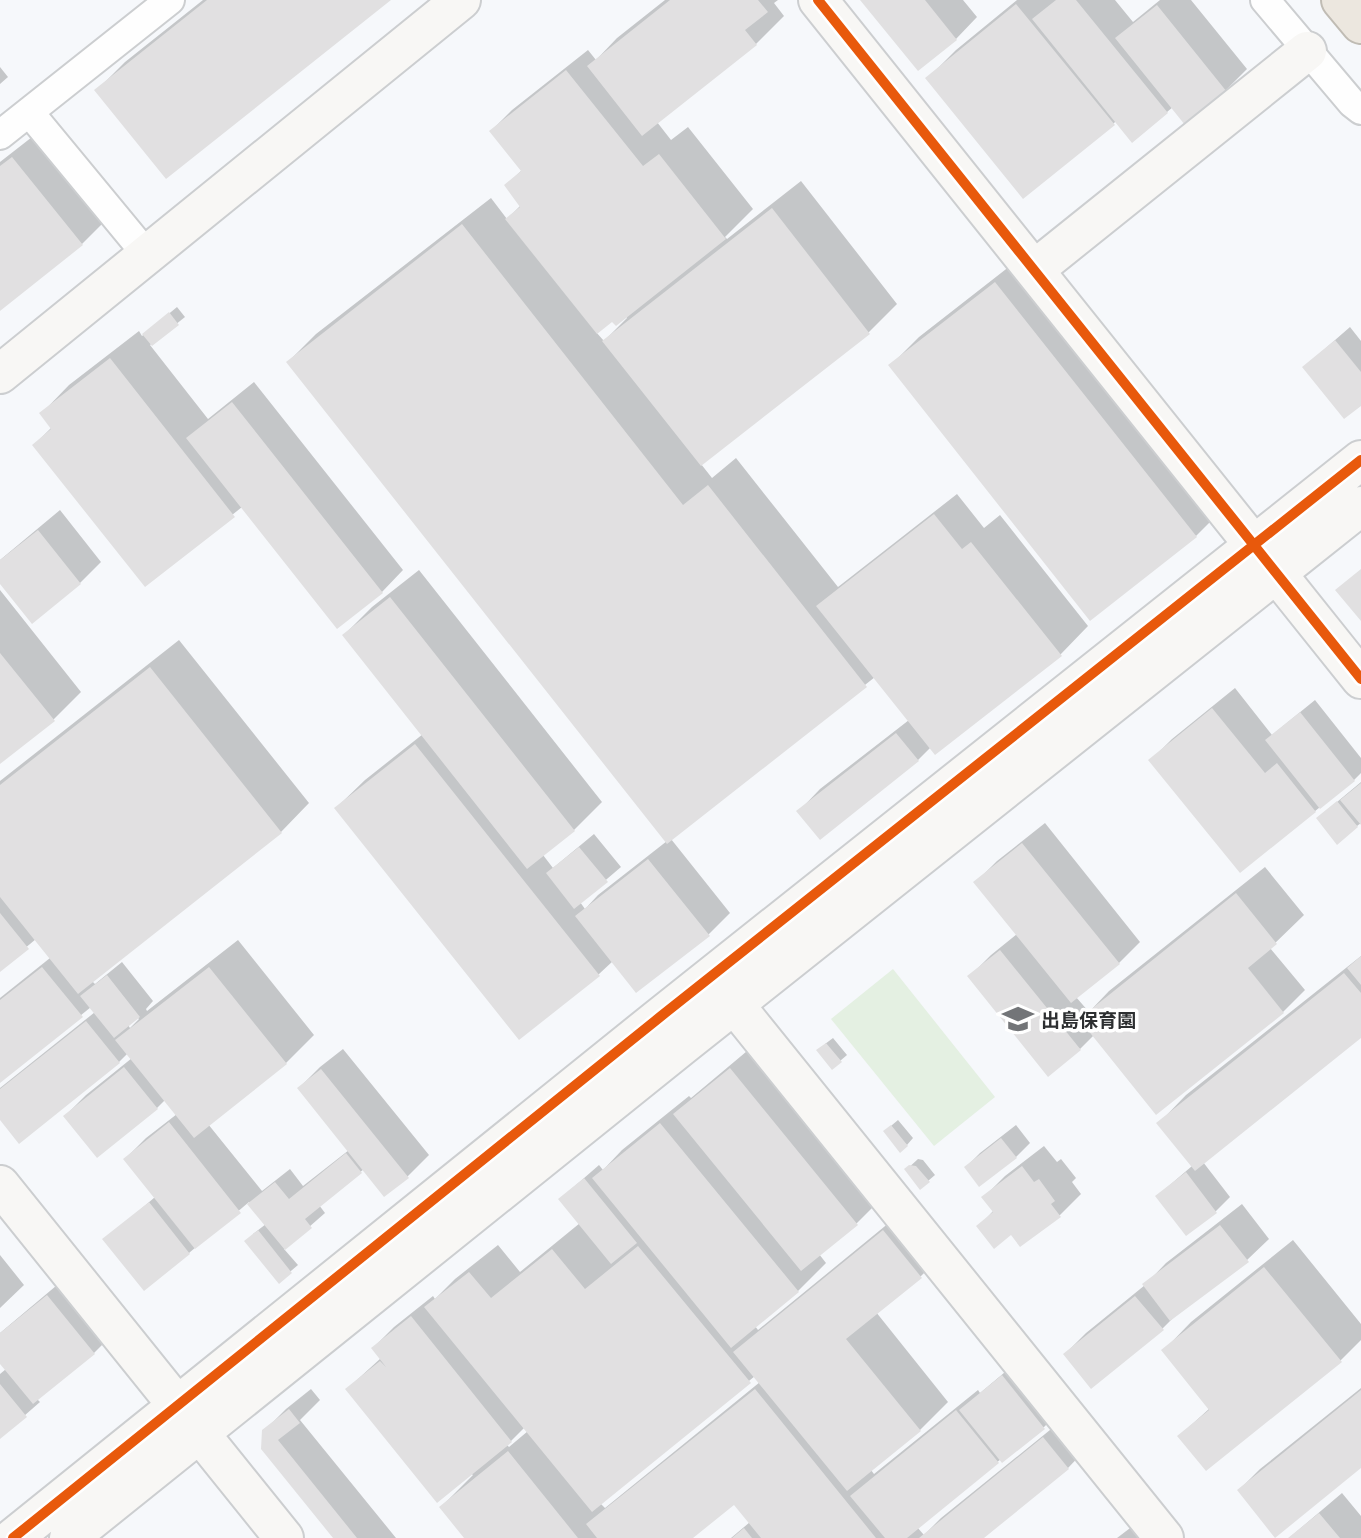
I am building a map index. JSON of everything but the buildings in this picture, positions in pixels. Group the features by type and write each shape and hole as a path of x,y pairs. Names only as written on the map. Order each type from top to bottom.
{"highway":[{"path":"1341,0 1361,24"}],"street":[{"path":"0,135 170,0"},
{"path":"0,374 461,0"},
{"path":"818,0 1361,679"},
{"path":"1265,0 1352,103 1361,110"},
{"path":"1034,270 1307,51"},
{"path":"29,112 147,255"},
{"path":"13,1538 188,1419 1265,559 1361,460"},
{"path":"1265,559 1361,506"},
{"path":"723,990 1164,1538"},
{"path":"0,1185 284,1538"},
{"path":"69,1538 188,1419"}],"green space":[{"path":"893,969 995,1097 934,1146 831,1019"}],"cycle path":[{"path":"818,0 1361,679"},
{"path":"13,1538 660,1017 1361,460"}],"place":[{"name":"出島保育園","path":"1018,1019"}]}
